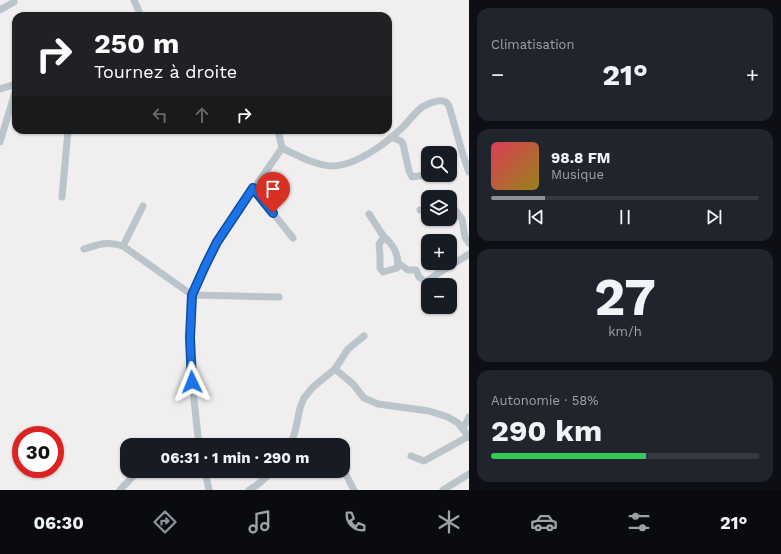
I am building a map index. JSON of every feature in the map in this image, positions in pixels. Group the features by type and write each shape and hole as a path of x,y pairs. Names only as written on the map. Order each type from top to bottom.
{"street":[{"path":"134,0 139,12"},
{"path":"0,10 14,2"},
{"path":"0,89 12,85"},
{"path":"282,148 314,162 331,166 348,163 380,146 423,107 442,101 446,102 449,106 466,154 469,172"},
{"path":"0,142 12,102"},
{"path":"62,197 68,134"},
{"path":"198,438 192,382 190,338 192,295 217,242 282,148 279,134"},
{"path":"391,137 401,141 403,144 408,171 412,177 421,176"},
{"path":"253,188 293,238"},
{"path":"124,246 143,206"},
{"path":"457,212 462,219 465,237 469,243"},
{"path":"369,214 384,237 394,248 398,263 397,268 383,272 380,268 379,244 384,237"},
{"path":"84,249 100,244 113,243 124,246 192,295 279,298"},
{"path":"398,263 408,270 416,270 419,277 426,282 469,254"},
{"path":"293,438 304,398 313,387 335,369 348,349 364,336"},
{"path":"335,369 353,384 364,398 378,404 429,411 448,417 458,423 469,437 424,462 410,456"},
{"path":"463,429 469,417"},
{"path":"443,490 469,474"},
{"path":"120,490 131,478"},
{"path":"206,478 209,490"},
{"path":"249,490 265,478"},
{"path":"348,478 354,490"}],"route":[{"path":"192,382 190,338 192,295 205,266 217,242 253,188 273,213"}]}
